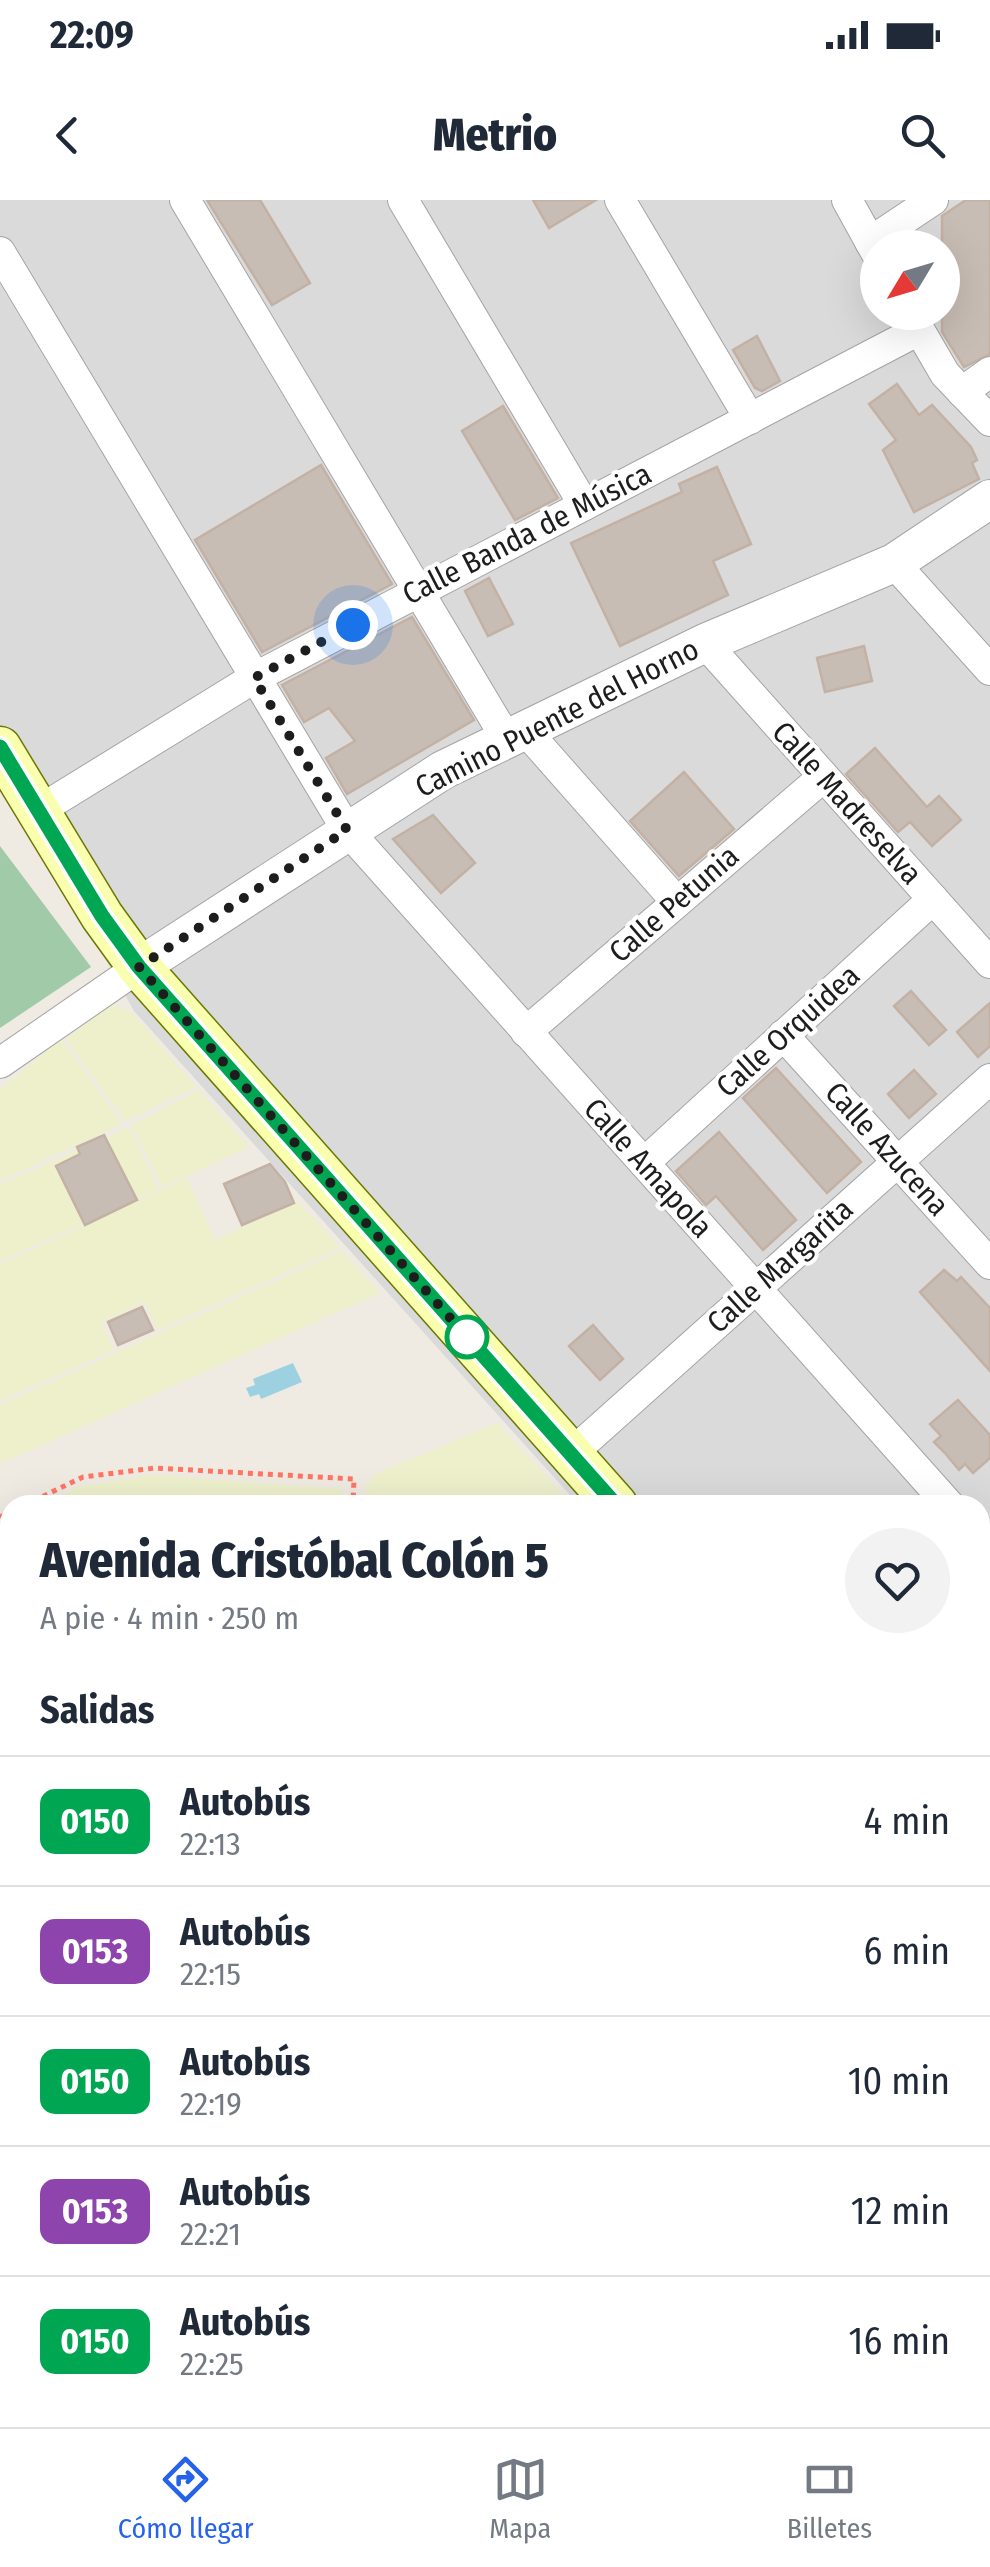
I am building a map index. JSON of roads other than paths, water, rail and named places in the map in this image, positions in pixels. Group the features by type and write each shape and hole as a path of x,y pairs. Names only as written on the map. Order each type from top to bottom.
{"main road":[{"path":"0,748 102,916 139,967 607,1495"}],"street":[{"path":"184,200 418,590 515,734 676,902"},
{"path":"403,200 584,505"},
{"path":"620,200 750,419"},
{"path":"897,230 934,200"},
{"path":"859,205 868,230"},
{"name":"Calle Amapola","path":"0,252 347,830 940,1495"},
{"name":"Calle Banda de Música","path":"38,810 254,678 750,419 899,330"},
{"path":"919,330 945,374 990,421"},
{"path":"962,392 990,372"},
{"name":"Camino Puente del Horno","path":"139,967 442,770 705,643 894,563 990,499"},
{"path":"894,563 990,670"},
{"name":"Calle Madreselva","path":"705,643 990,963"},
{"name":"Calle Petunia","path":"526,1032 823,777"},
{"name":"Calle Orquidea","path":"644,1163 933,899"},
{"path":"0,1064 139,967"},
{"name":"Calle Azucena","path":"784,1035 990,1264"},
{"name":"Calle Margarita","path":"570,1454 990,1079"}],"water":[{"path":"293,1363 302,1382 261,1399 259,1394 250,1397 246,1388 255,1385 253,1379"}]}
